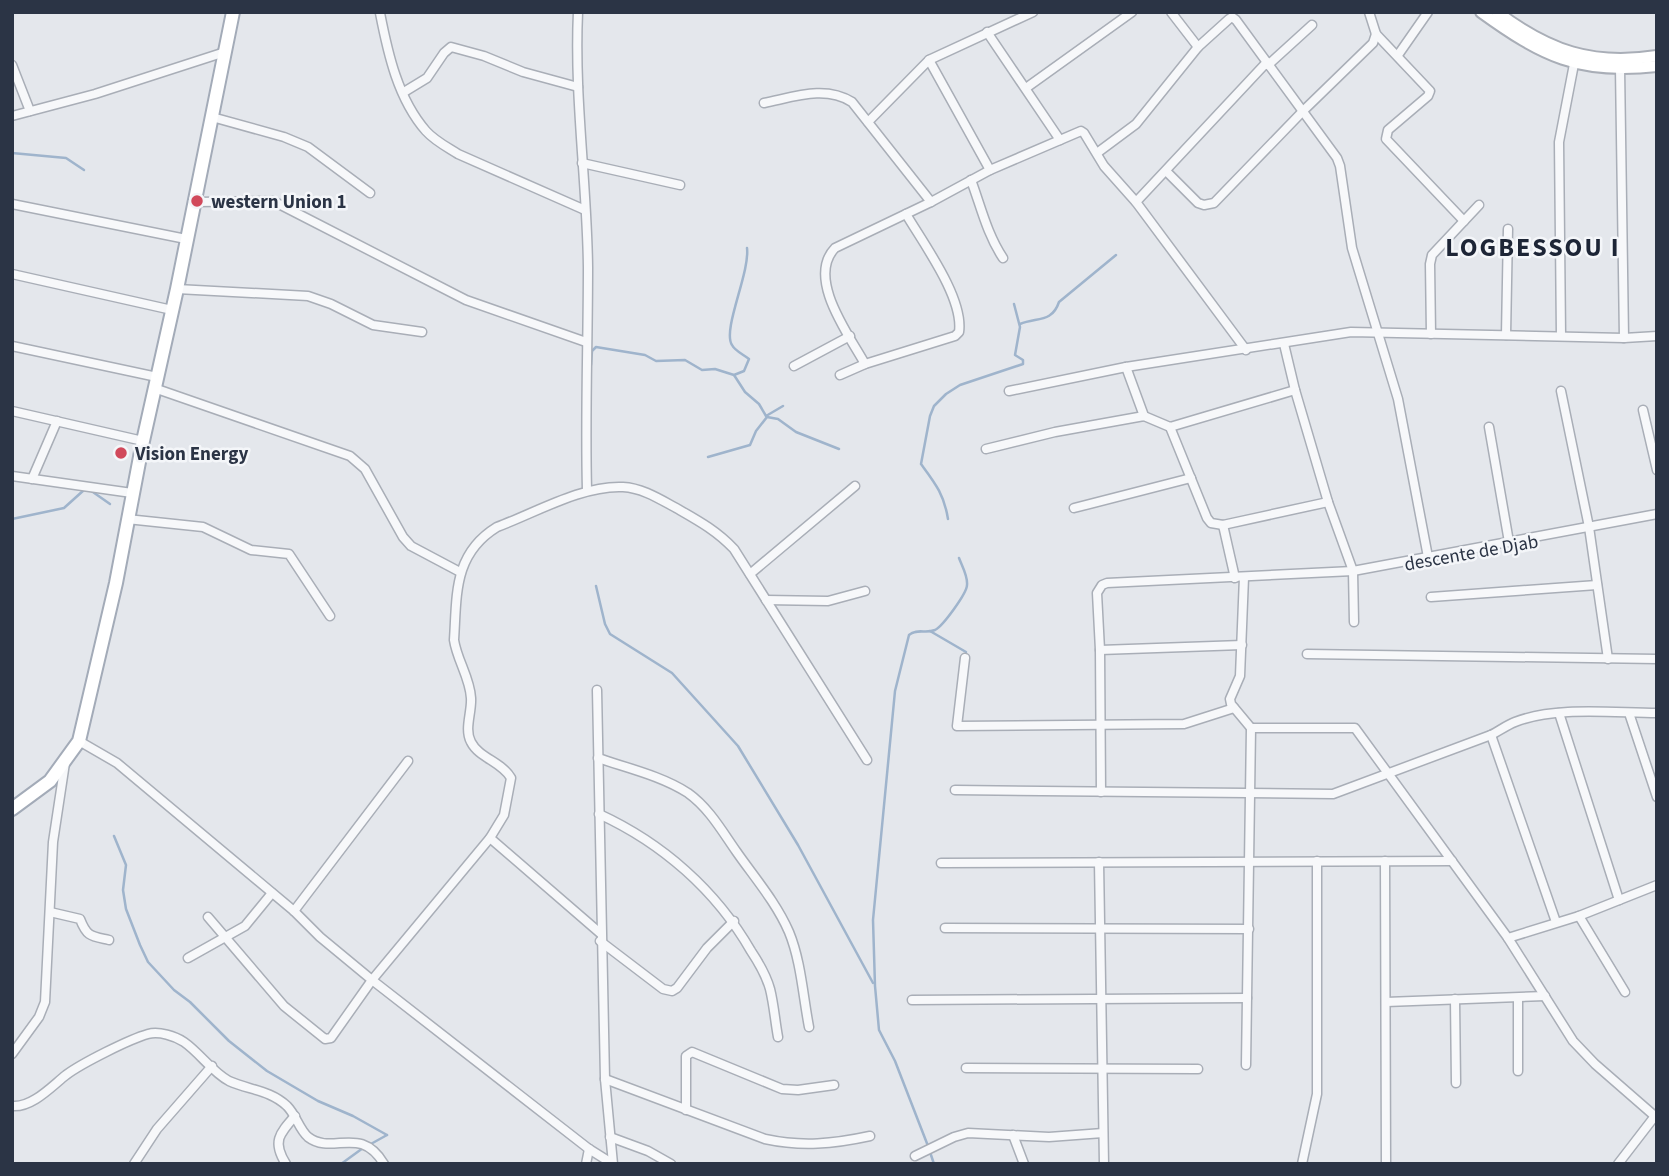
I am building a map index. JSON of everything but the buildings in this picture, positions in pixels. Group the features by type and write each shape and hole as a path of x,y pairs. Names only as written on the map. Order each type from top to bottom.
{"main road":[{"path":"12,809 50,781 79,741 116,583 132,492 177,289 233,12"},
{"path":"1481,12 1538,51 1574,64 1620,68 1657,65"},
{"path":"1497,12 1512,17 1545,43 1577,55 1620,58 1657,56"}],"street":[{"path":"578,12 588,267 587,490"},
{"path":"868,122 929,60 1033,12"},
{"path":"1026,88 1132,12"},
{"path":"1171,12 1198,47"},
{"path":"1369,12 1376,34 1430,91 1428,96 1388,130 1386,139 1464,221"},
{"path":"1398,55 1428,12"},
{"path":"380,13 388,53 404,92 426,131 458,154 585,210"},
{"path":"1097,153 1136,124 1198,47 1235,15 1304,110 1340,166 1352,248 1398,399 1428,557"},
{"path":"1136,202 1268,64 1311,25"},
{"path":"988,32 1060,139"},
{"path":"1166,171 1198,203 1214,203 1373,43 1376,34"},
{"path":"404,92 427,78 451,47 484,56 523,72 579,87"},
{"path":"12,116 95,94 225,52"},
{"path":"929,60 990,170"},
{"path":"1561,337 1559,142 1574,64"},
{"path":"12,65 30,111"},
{"path":"1620,68 1624,338"},
{"path":"764,103 812,93 841,95 852,102 931,202"},
{"path":"212,117 284,137 308,148 370,193"},
{"path":"865,364 827,290 825,271 829,254 835,248 990,170 1081,131 1104,166 1136,202 1246,350"},
{"path":"582,163 680,185"},
{"path":"971,180 985,215 987,231 1003,258"},
{"path":"195,202 273,201 466,300 586,342"},
{"path":"12,204 186,239"},
{"path":"1431,334 1432,255 1479,205"},
{"path":"841,375 865,364 955,336 958,332 957,311 946,284 906,214"},
{"path":"1506,335 1508,229"},
{"path":"12,274 172,310"},
{"path":"177,289 307,296 331,304 373,325 422,332"},
{"path":"1009,391 1126,367 1351,332 1624,338 1657,336"},
{"path":"794,366 850,336"},
{"path":"1284,344 1328,502 1353,571 1354,622"},
{"path":"12,346 155,382 350,456 365,469 403,537 411,546 460,572"},
{"path":"1126,367 1144,416"},
{"path":"986,449 1070,428 1144,416 1170,427 1295,390"},
{"path":"1561,391 1589,529 1608,659"},
{"path":"1643,410 1657,470"},
{"path":"12,411 143,441"},
{"path":"32,479 57,421"},
{"path":"1170,427 1211,523 1223,525 1328,502"},
{"path":"1489,427 1509,542"},
{"path":"12,476 132,492"},
{"path":"1074,508 1191,478"},
{"path":"750,574 855,486"},
{"path":"208,917 284,1006 325,1039 331,1038 372,980 491,838 504,815 511,778 507,771 476,749 468,732 470,688 454,640 460,572 476,543 485,534 587,490 623,487 658,498 723,537 750,574 867,760"},
{"path":"1101,792 1097,593 1102,585 1353,571 1589,529 1657,514"},
{"path":"127,519 203,527 251,550 289,554 330,615"},
{"path":"1223,525 1240,578 1242,645 1239,682 1230,699 1251,728 1246,1065"},
{"name":"descente de Djab","path":"1353,571 1462,555 1589,529"},
{"path":"1431,597 1597,585"},
{"path":"766,600 828,601 865,591"},
{"path":"1100,650 1242,645"},
{"path":"1307,654 1657,659"},
{"path":"965,658 957,726 1184,724 1234,708"},
{"path":"597,690 600,937 605,1079 613,1164"},
{"path":"1559,713 1619,900"},
{"path":"955,790 1333,794 1491,735 1514,722 1559,713 1657,713"},
{"path":"1629,713 1654,781 1657,797"},
{"path":"1251,728 1355,728 1508,938 1582,1052 1656,1117 1618,1164"},
{"path":"1491,735 1556,922"},
{"path":"79,741 117,763 372,980 589,1149 613,1164"},
{"path":"598,758 667,782 688,793 716,822 764,890 789,934 809,1027"},
{"path":"12,1054 40,1017 45,1002 53,842 65,760"},
{"path":"294,911 408,761"},
{"path":"598,814 650,841 718,902 734,921 763,971 770,990 778,1037"},
{"path":"491,838 600,937 663,989 677,989 707,948 734,921"},
{"path":"1302,1164 1317,1094 1317,861"},
{"path":"1385,861 1386,1164"},
{"path":"941,863 1452,861"},
{"path":"1099,862 1104,1164"},
{"path":"1508,938 1579,916 1657,885"},
{"path":"188,958 245,926 272,893"},
{"path":"50,912 80,919 84,931 88,934 109,940"},
{"path":"1579,916 1625,992"},
{"path":"945,929 1248,929"},
{"path":"1386,1002 1545,996"},
{"path":"912,1000 1247,998"},
{"path":"1518,998 1518,1071"},
{"path":"1455,999 1456,1083"},
{"path":"12,1106 21,1106 33,1100 81,1065 149,1034 167,1035 177,1038 227,1080 273,1096 289,1108 310,1138 369,1146 379,1154 384,1164"},
{"path":"12,1064 20,1043"},
{"path":"686,1110 686,1056 692,1052 782,1089 798,1090 834,1085"},
{"path":"134,1164 157,1129 212,1066"},
{"path":"966,1068 1198,1069"},
{"path":"605,1079 765,1139 789,1144 832,1144 870,1136"},
{"path":"286,1164 279,1153 279,1139 282,1131 295,1116"},
{"path":"915,1156 968,1133 1049,1137 1103,1133"},
{"path":"1013,1135 1024,1164"},
{"path":"610,1137 648,1151 671,1164"},
{"path":"586,1164 589,1149"}],"waterway":[{"path":"12,153 66,158 84,170"},
{"path":"591,365 592,351 596,347 645,355 656,361 685,360 702,370 715,369 734,375 744,371 749,359 733,347 730,338 733,314 745,272 747,248"},
{"path":"1020,324 1048,316 1059,302 1116,255"},
{"path":"948,519 935,483 921,464 930,416 934,406 960,385 1023,364 1023,360 1015,355 1020,327 1014,304"},
{"path":"734,375 766,416 783,406"},
{"path":"708,457 750,445 756,431 767,417 778,419 796,432 839,449"},
{"path":"12,519 64,508 84,490"},
{"path":"90,490 110,504"},
{"path":"928,1146 895,1061 879,1030 873,920 895,691 909,635 939,627 966,589 967,578 959,558"},
{"path":"596,586 610,634 672,673 738,746 798,845 873,983"},
{"path":"930,631 966,652"},
{"path":"114,836 126,865 123,890 126,909 148,962 229,1041 267,1071 318,1101 387,1135"},
{"path":"369,1145 387,1135"},
{"path":"341,1164 363,1148"},
{"path":"930,1152 934,1164"}],"place":[{"name":"western Union 1","path":"197,201"},
{"name":"Vision Energy","path":"121,453"}],"district":[{"name":"LOGBESSOU I","path":"1533,247"}]}
